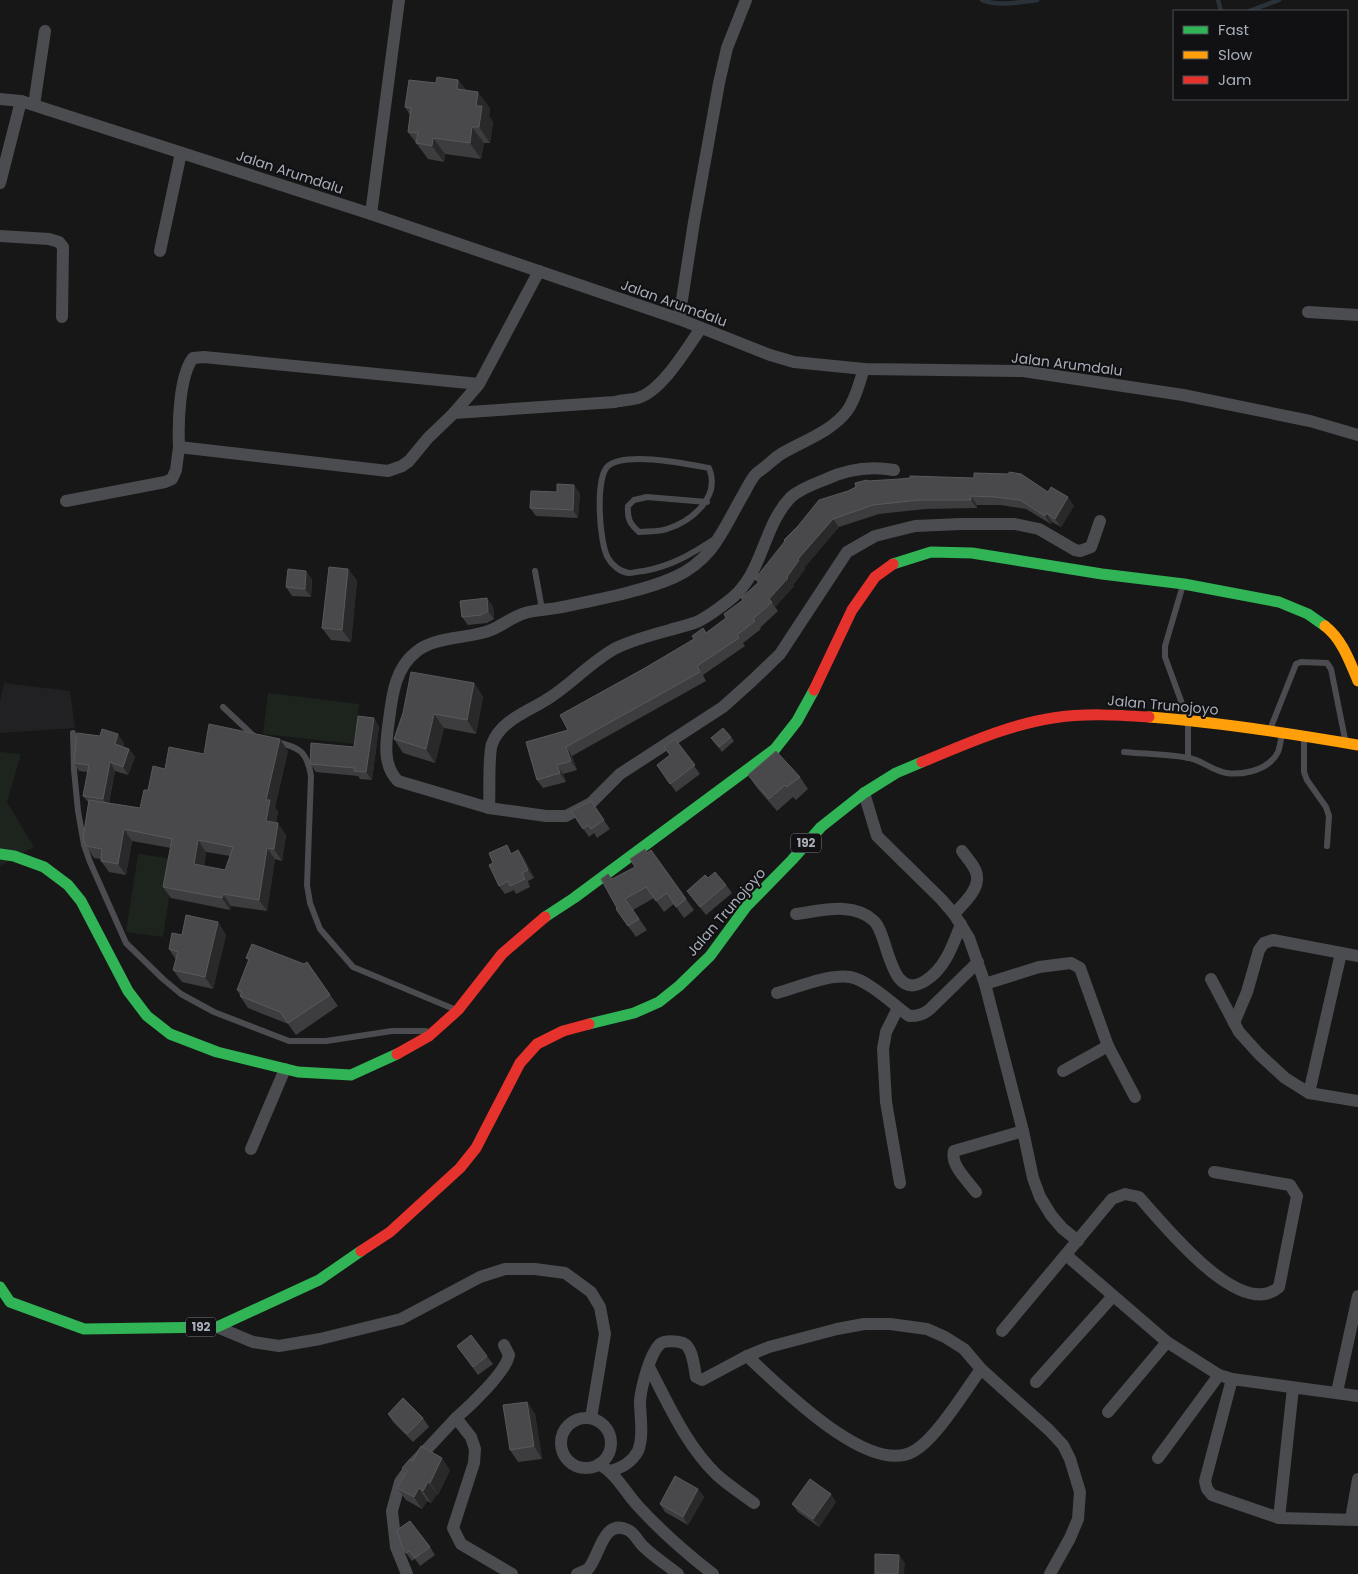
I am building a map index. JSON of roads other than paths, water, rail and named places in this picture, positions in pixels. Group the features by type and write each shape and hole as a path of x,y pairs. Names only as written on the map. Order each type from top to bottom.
{"street":[{"path":"371,214 399,0"},
{"path":"679,320 694,222 719,83 727,48 746,0"},
{"path":"0,183 28,103 45,31"},
{"name":"Jalan Arumdalu","path":"0,99 28,103 371,214 539,271 794,362 864,369 1023,371 1183,395 1310,421 1358,435"},
{"path":"160,251 181,153"},
{"path":"0,236 49,239 59,242 63,247 62,317"},
{"path":"179,447 388,470 402,466 410,461 428,438 454,413 479,384 539,271"},
{"path":"1308,312 1358,316"},
{"path":"454,413 615,402 640,398 658,385 701,328"},
{"path":"66,501 165,482 172,479 176,470 179,447 182,385 187,366 193,358 204,357 479,384"},
{"path":"864,369 852,405 846,413 820,434 781,454 755,475 722,534 710,552 697,564 675,577 631,592 560,608 542,609 525,613 507,620 492,630 426,646 416,652 407,660 398,674 392,702 387,736 387,761 393,776 398,781 489,808 546,816 566,816 591,803 620,774 723,706 753,680 780,654 847,552 875,536 915,526 1015,524 1039,528 1075,550 1080,551 1091,547 1100,521"},
{"path":"489,808 491,746 497,733 514,718 553,695 588,666 615,649 641,638 698,621 729,601 745,585 754,572 778,514 792,496 833,476 860,468 894,470"},
{"path":"0,854 14,856 44,867 68,885 81,901 128,991 147,1016 170,1034 217,1052 298,1072 351,1075 405,1050 429,1036 458,1010 502,954 539,921 582,892 775,749 797,721 852,610 875,577 895,563 931,552 972,553 1102,574 1184,584 1279,602 1308,614 1330,630 1344,648 1358,681"},
{"name":"Jalan Trunojoyo","path":"218,1327 319,1280 390,1232 471,1156 520,1063 537,1044 563,1031 634,1013 659,1002 679,986 710,956 746,907 792,860 820,827 864,793 896,773 1010,728 1053,718 1104,714 1188,720 1270,730 1352,744"},
{"path":"864,793 877,836 941,898 969,938 985,984 1023,1131 1032,1178 1051,1216 1078,1241"},
{"path":"796,914 846,908 865,915 875,922 891,964 899,979 910,984 920,984 934,976 952,948 957,919 971,894 977,876 962,851"},
{"path":"1234,1023 1247,992 1259,950 1264,943 1273,940 1358,956"},
{"path":"1310,1093 1341,953"},
{"path":"777,993 835,977 852,977 870,986 909,1016 924,1014 978,962"},
{"path":"985,984 1039,967 1071,963 1080,968 1108,1046 1135,1097"},
{"path":"1211,979 1239,1032 1285,1078 1310,1093 1358,1101"},
{"path":"898,1008 886,1032 883,1049 886,1102 900,1183"},
{"path":"1064,1071 1108,1046"},
{"path":"251,1149 285,1069"},
{"path":"976,1192 954,1163 954,1151 1023,1131"},
{"path":"1002,1331 1112,1199 1125,1194 1132,1194 1138,1197 1204,1267 1229,1284 1247,1292 1260,1295 1272,1294 1279,1287 1297,1196 1290,1185 1214,1172"},
{"path":"1066,1255 1168,1342 1219,1375 1232,1379 1358,1396"},
{"path":"218,1327 253,1342 279,1346 337,1335 401,1319 480,1277 505,1269 535,1269 565,1273 591,1292 600,1307 605,1334 591,1418"},
{"name":"192","path":"0,1286 10,1302 84,1329 218,1327"},
{"path":"1036,1382 1113,1296"},
{"path":"1337,1392 1357,1303"},
{"path":"611,1471 631,1462 638,1450 642,1386 654,1354 664,1342 683,1343 689,1347 696,1377 702,1380 747,1356 769,1347 837,1329 864,1324 890,1324 926,1329 945,1337 964,1349 981,1369 1019,1402 1063,1445 1076,1475 1080,1492 1078,1519 1050,1574"},
{"path":"1108,1412 1168,1342"},
{"path":"407,1574 396,1547 392,1511 400,1482 413,1464 504,1368 509,1355 504,1345"},
{"path":"747,1356 808,1412 834,1430 865,1449 882,1454 899,1455 913,1452 929,1440 981,1369"},
{"path":"649,1367 683,1431 696,1451 717,1475 754,1503"},
{"path":"1158,1458 1219,1375"},
{"path":"1232,1379 1206,1481 1206,1489 1212,1495 1278,1518 1355,1520 1358,1479"},
{"path":"1278,1518 1293,1388"},
{"path":"456,1418 471,1437 475,1449 474,1463 453,1528 461,1544 512,1574"},
{"path":"581,1418 591,1418 600,1422 607,1429 611,1438 610,1448 606,1457 599,1464 590,1468 580,1467 571,1463 564,1456 561,1447 561,1437 565,1428 572,1422 581,1418"},
{"path":"599,1464 611,1471 648,1517 713,1574"},
{"path":"577,1574 587,1570 607,1533 620,1528 627,1530 643,1547 678,1574"}],"lane":[{"path":"707,502 647,497 634,500 628,506 627,515 630,525 640,532 666,530 688,519 707,502 712,488 712,474 709,468 677,461 654,459 624,461 609,465 602,473 599,526 607,557 615,567 628,573 660,568 688,557 722,534"},
{"path":"536,571 542,609"},
{"path":"1184,584 1165,646 1165,657 1188,720 1188,758"},
{"path":"1270,730 1296,664 1301,662 1327,663 1331,669 1352,744"},
{"path":"222,707 258,739 299,748 308,762 311,776 307,885 310,903 320,929 353,967 458,1010"},
{"path":"1124,752 1188,758 1203,762 1217,770 1236,774 1261,768 1269,763 1278,753 1282,732"},
{"path":"73,733 78,811 84,845 90,862 126,943 181,994 214,1012 289,1042 326,1041 392,1031 434,1031"},
{"path":"1304,736 1304,772 1307,780 1326,807 1329,816 1327,846"}],"waterway":[{"path":"982,0 1002,4 1037,0"},
{"path":"1218,0 1221,10"},
{"path":"1252,10 1279,0"}]}
